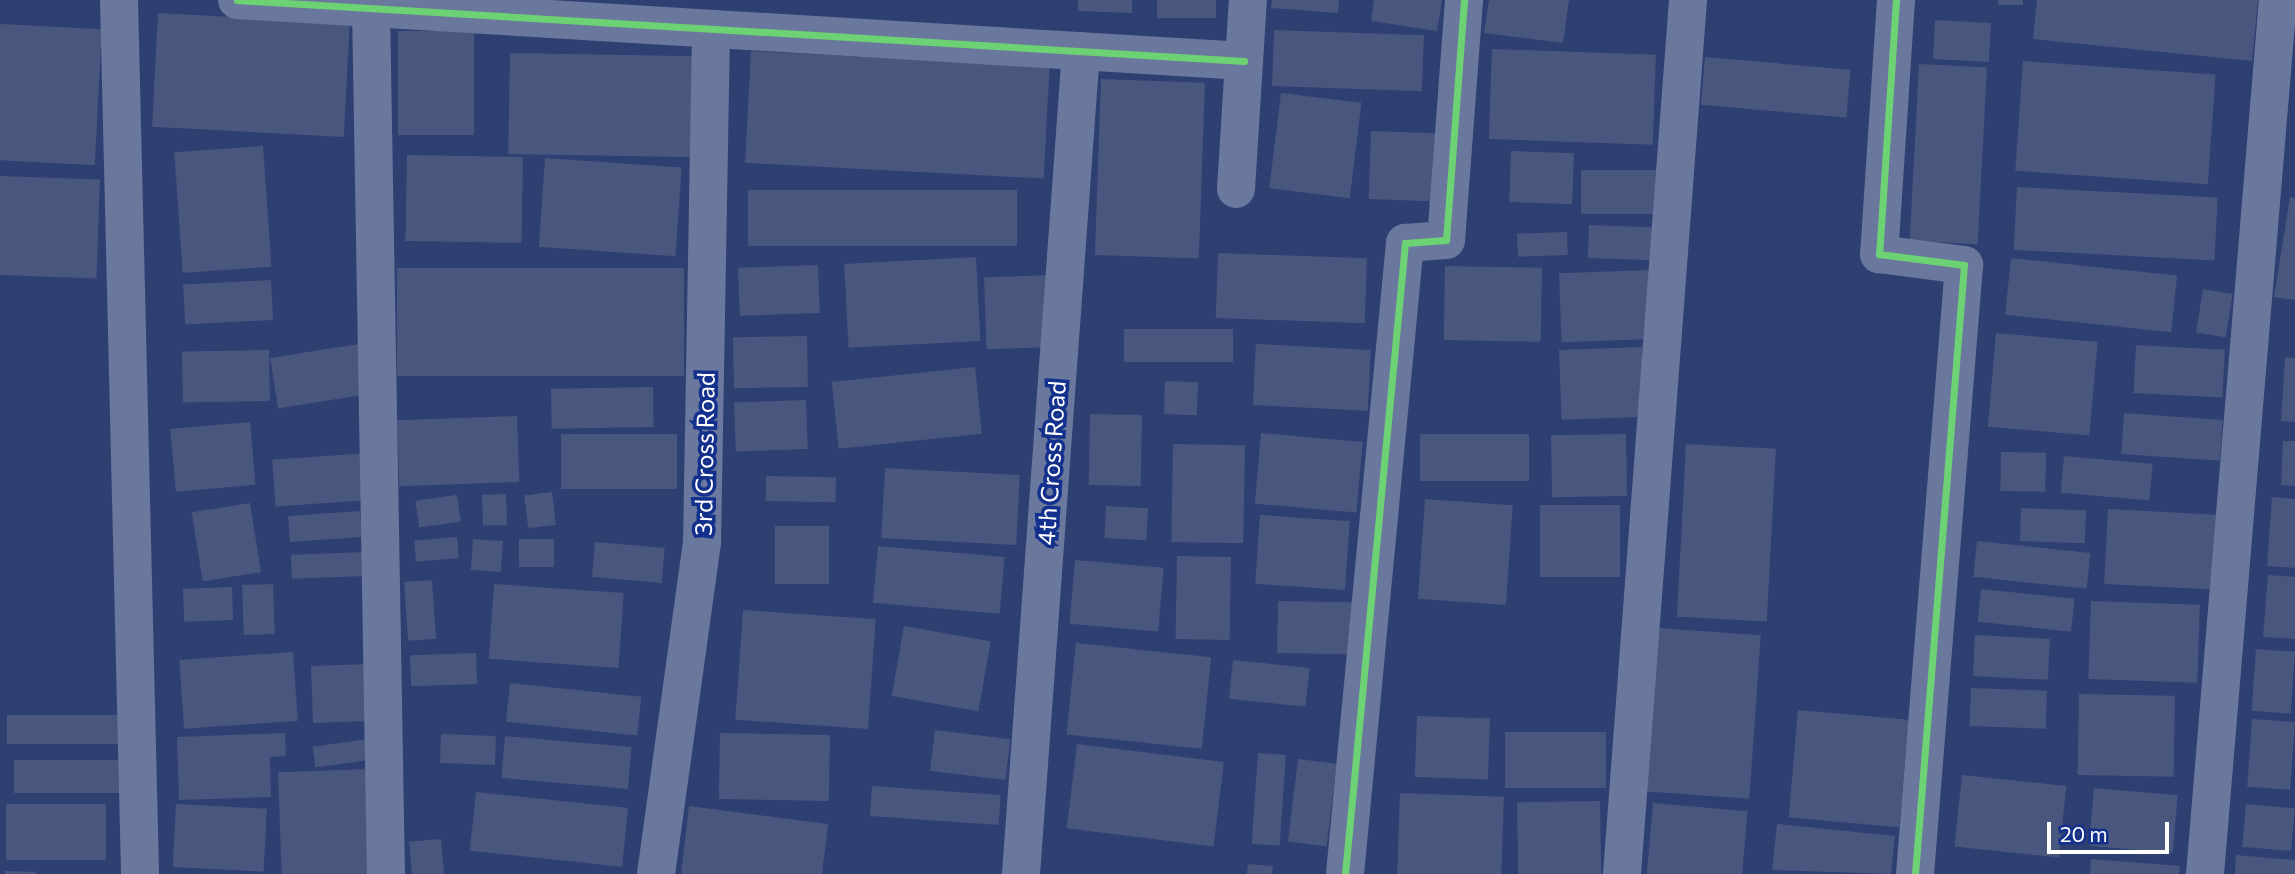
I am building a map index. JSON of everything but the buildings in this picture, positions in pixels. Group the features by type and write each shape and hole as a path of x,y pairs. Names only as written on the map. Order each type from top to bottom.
{"street":[{"path":"118,0 140,874"},
{"path":"237,0 711,31 769,16 1082,51 1244,61"},
{"path":"1236,189 1248,0"},
{"path":"1345,874 1405,243 1446,240 1464,0"},
{"path":"1622,874 1688,0"},
{"path":"1896,0 1879,254 1964,265 1915,874"},
{"path":"2205,874 2278,0"},
{"path":"371,8 386,874"},
{"name":"3rd Cross Road","path":"656,874 702,542 711,31"},
{"name":"4th Cross Road","path":"1021,874 1082,51"}],"cycle path":[{"path":"237,0 1244,61"},
{"path":"1345,874 1405,243 1446,240 1464,0"},
{"path":"1896,0 1879,254 1964,265 1915,874"}]}
